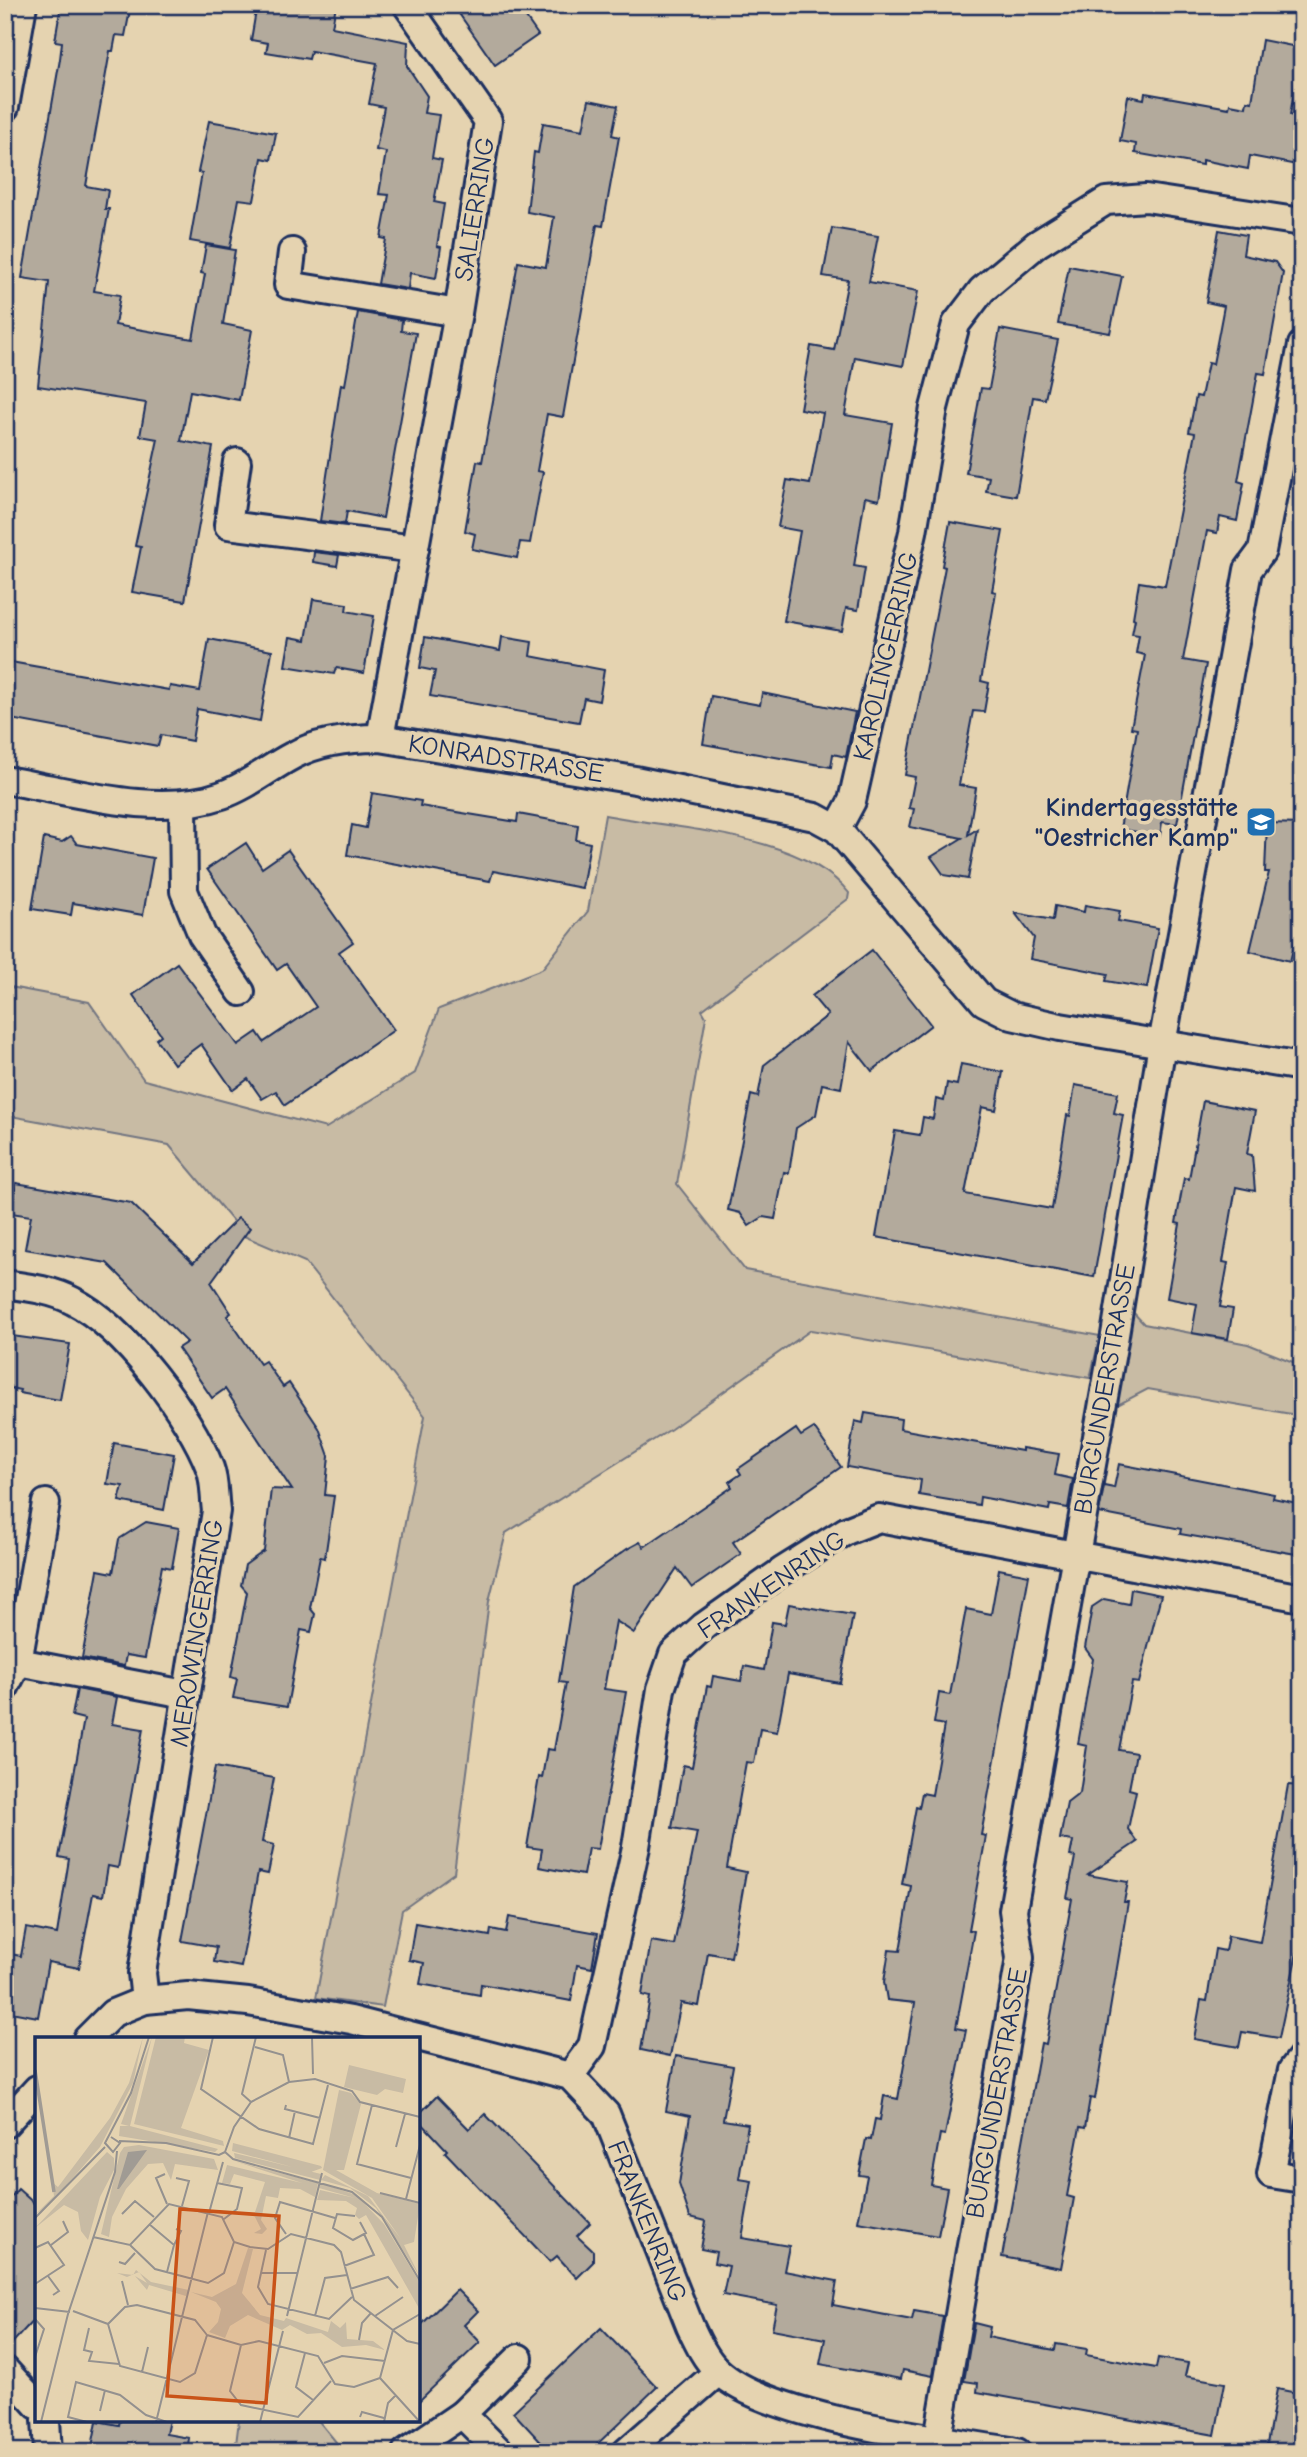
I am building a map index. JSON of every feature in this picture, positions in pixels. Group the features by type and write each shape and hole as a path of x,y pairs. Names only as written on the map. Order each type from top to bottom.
{"street":[{"path":"5,107 23,5"},
{"name":"SALIERRING","path":"380,737 458,313 488,121 407,5"},
{"name":"KAROLINGERRING","path":"837,829 852,801 915,520 934,408 956,324 975,298 1037,244 1106,201 1146,198 1302,222"},
{"name":"SALIERRING","path":"292,252 288,285 458,313"},
{"name":"BURGUNDERSTRASSE","path":"924,2442 1020,1958 1013,1910 1162,1044 1248,570 1262,551 1302,345"},
{"path":"237,461 228,525 415,549"},
{"name":"KONRADSTRASSE","path":"5,780 146,804 183,804 224,795 295,754 354,738 380,737 635,780 814,817 837,829"},
{"path":"183,804 184,891 202,935 241,992"},
{"path":"837,829 984,1002 1012,1016 1302,1067"},
{"name":"MEROWINGERRING","path":"5,1283 71,1299 103,1320 137,1356 199,1442 212,1472 216,1511 142,1973 145,2000"},
{"path":"5,1687 18,1662 46,1503"},
{"name":"FRANKENRING","path":"1017,2452 924,2442 810,2412 750,2392 718,2371 701,2349 690,2326 606,2114 570,2076 592,2046 636,1847 661,1689 673,1654 704,1626 782,1571 846,1531 879,1518 1302,1598"},
{"path":"18,1662 185,1694"},
{"path":"89,2037 113,2013 145,2000 200,1997 351,2020 417,2037"},
{"path":"420,2038 570,2076"},
{"path":"1302,2057 1292,2070 1271,2174 1302,2179"},
{"path":"5,2124 35,2091"},
{"path":"407,2452 462,2414 519,2358"},
{"path":"5,2370 35,2403"},
{"path":"626,2452 718,2371"},
{"path":"462,2414 500,2452"},
{"path":"46,2422 48,2452"}],"shaded area":[{"path":"605,815 701,830 770,846 801,858 828,873 849,893 848,899 702,1010 706,1017 677,1184 745,1270 1100,1336 1090,1378 811,1330 671,1429 506,1533 489,1601 454,1873 402,1910 383,2007 316,1998 425,1416 305,1262 246,1237 169,1145 5,1115 5,986 89,1002 144,1080 326,1128 415,1073 439,1009 542,969 588,911"},
{"path":"1131,1310 1144,1324 1248,1344 1293,1362 1302,1362 1302,1418 1148,1389 1112,1408"},
{"path":"239,2422 320,2422 336,2442 332,2452 235,2452"}],"building":[{"path":"61,5 131,5 125,36 116,35 113,51 110,51 86,186 108,190 105,209 109,209 94,291 120,295 115,325 193,339 205,274 201,273 206,245 235,250 223,324 252,330 239,400 190,391 181,441 213,447 185,601 132,592 141,547 135,546 158,439 140,436 146,403 38,386 49,282 22,278 60,59 62,42 55,41"},
{"path":"257,5 336,5 332,27 408,42 407,66 427,96 424,113 439,115 432,158 442,160 434,202 444,204 437,246 441,247 436,278 410,273 408,289 378,284 386,239 381,238 389,195 379,194 386,152 376,150 384,107 369,104 377,63 311,51 309,59 266,52 268,43 251,40"},
{"path":"453,5 517,5 538,35 495,65"},
{"path":"1262,40 1302,48 1290,115 1302,117 1302,166 1250,156 1248,169 1202,160 1202,165 1135,153 1136,144 1120,141 1128,96 1144,99 1145,93 1229,108 1230,104 1246,107 1247,101 1252,102"},
{"path":"589,100 618,106 612,135 619,137 603,226 597,225 563,417 547,414 537,471 543,472 530,543 520,542 517,558 472,549 475,534 465,531 477,461 482,462 518,262 546,267 554,217 527,212 534,152 538,153 543,123 583,130"},
{"path":"209,121 276,133 271,160 262,158 254,201 239,199 230,248 190,241 202,173 198,172"},
{"path":"832,228 878,236 869,282 918,291 903,366 855,357 845,415 892,423 879,500 865,497 854,566 865,568 858,610 846,608 842,631 784,621 800,531 778,527 787,480 810,484 823,413 800,409 811,346 834,350 848,280 823,276"},
{"path":"1219,230 1246,235 1243,255 1275,262 1283,273 1265,374 1258,373 1238,481 1244,483 1237,521 1220,517 1217,533 1207,531 1183,660 1206,664 1177,824 1162,822 1160,836 1120,829 1137,729 1131,728 1145,655 1136,653 1139,635 1132,634 1133,618 1139,582 1165,586 1195,433 1189,432 1196,396 1201,397 1208,363 1213,364 1224,306 1206,302"},
{"path":"1069,266 1122,276 1110,333 1058,324"},
{"path":"358,312 402,320 401,331 416,333 383,518 347,511 345,524 320,521 341,384 345,385"},
{"path":"1000,329 1058,340 1045,399 1033,397 1016,496 986,491 989,477 966,473 981,388 989,389"},
{"path":"950,522 1003,531 992,591 996,592 981,681 989,683 984,712 973,711 959,785 976,788 968,835 977,829 968,879 944,875 931,857 962,838 910,827 914,809 909,808 915,777 905,775 945,567 942,566"},
{"path":"314,552 339,555 337,566 313,562"},
{"path":"313,599 347,604 346,611 374,616 364,673 336,668 334,674 285,666 290,637 306,640"},
{"path":"425,637 500,651 502,637 532,642 530,656 604,670 599,701 584,698 579,722 430,696 435,671 420,668"},
{"path":"209,639 272,651 260,721 197,709 192,741 161,735 158,746 5,718 5,661 169,690 170,686 200,691"},
{"path":"762,693 855,712 846,757 833,754 831,767 703,744 711,696 760,705"},
{"path":"372,793 421,801 420,806 517,822 518,814 578,825 576,840 590,843 582,888 493,871 490,881 347,855 352,825 366,828"},
{"path":"1267,823 1302,824 1302,915 1290,961 1250,951 1269,872 1265,872"},
{"path":"71,836 77,844 153,858 143,915 73,903 71,915 32,909 44,838 62,842"},
{"path":"246,843 262,868 288,850 353,942 339,952 394,1030 285,1105 276,1091 262,1099 248,1079 233,1090 201,1044 174,1064 156,1039 161,1035 133,995 177,963 238,1045 257,1032 264,1042 316,1007 286,964 277,970 207,869"},
{"path":"1085,905 1120,911 1118,921 1158,928 1147,988 1106,981 1108,974 1030,959 1034,938 1015,913 1053,920 1055,906 1084,912"},
{"path":"872,950 931,1025 872,1071 849,1042 841,1088 822,1084 816,1115 796,1128 789,1173 784,1172 775,1219 763,1217 749,1226 740,1213 728,1210 751,1095 758,1097 764,1065 828,1015 812,996"},
{"path":"961,1064 1003,1072 996,1110 982,1107 965,1194 1052,1209 1067,1115 1070,1116 1075,1085 1118,1093 1114,1113 1123,1115 1094,1277 876,1237 895,1131 920,1135 923,1117 933,1119 936,1099 944,1101 947,1083 957,1085"},
{"path":"1203,1101 1255,1111 1247,1154 1252,1155 1255,1191 1236,1187 1223,1262 1228,1263 1220,1307 1233,1309 1228,1339 1192,1333 1197,1304 1167,1298 1180,1224 1176,1223 1184,1178 1189,1179"},
{"path":"16,1183 131,1203 193,1263 238,1218 250,1228 211,1282 231,1313 227,1316 260,1364 265,1361 283,1387 289,1383 319,1428 329,1456 325,1495 334,1496 325,1558 320,1557 310,1608 315,1614 311,1632 301,1630 287,1707 233,1698 237,1679 231,1677 247,1592 241,1585 245,1565 264,1551 271,1489 292,1490 225,1389 212,1398 178,1348 187,1342 107,1263 25,1249 31,1216 11,1213"},
{"path":"5,1335 70,1344 60,1400 19,1393 20,1390 5,1387"},
{"path":"865,1413 901,1419 900,1429 1022,1451 1022,1448 1059,1454 1055,1475 1073,1479 1068,1508 1050,1505 1049,1510 980,1497 979,1505 919,1495 921,1480 847,1467 855,1421 863,1423"},
{"path":"814,1428 841,1467 733,1542 741,1554 692,1588 677,1568 634,1633 616,1621 604,1689 626,1692 598,1849 588,1848 583,1875 539,1867 542,1849 527,1847 539,1777 542,1778 547,1749 554,1750 566,1683 559,1682 574,1587 627,1549 640,1542 644,1547 732,1487 729,1482 741,1474 738,1469 796,1429 801,1436"},
{"path":"114,1443 174,1454 164,1510 119,1501 123,1486 107,1484"},
{"path":"1119,1464 1274,1494 1273,1498 1302,1504 1302,1555 1180,1534 1181,1529 1099,1513 1104,1486 1114,1488"},
{"path":"146,1522 179,1528 172,1568 162,1566 145,1658 126,1655 124,1666 82,1658 98,1570 113,1573 119,1539"},
{"path":"999,1569 1029,1575 981,1835 986,1836 969,1930 974,1931 956,2028 966,2030 945,2135 940,2134 931,2185 947,2188 938,2236 858,2222 867,2176 859,2175 866,2139 871,2140 875,2119 880,2120 884,2096 898,2099 915,2003 887,2000 884,1982 889,1950 900,1951 911,1886 902,1884 916,1807 919,1808 922,1793 932,1795 944,1725 934,1723 939,1693 950,1695 966,1609 991,1614"},
{"path":"1131,1589 1161,1595 1139,1683 1132,1682 1119,1750 1136,1753 1129,1789 1136,1791 1128,1829 1137,1842 1088,1875 1128,1882 1124,1902 1128,1902 1095,2099 1090,2098 1085,2128 1080,2127 1067,2196 1074,2198 1061,2268 1002,2257 1041,2043 1046,2044 1072,1899 1067,1898 1075,1857 1070,1856 1073,1841 1060,1839 1067,1803 1080,1793 1087,1746 1078,1744 1093,1659 1085,1648 1092,1607 1104,1599 1129,1604"},
{"path":"789,1604 853,1615 840,1683 788,1674 777,1732 760,1729 754,1763 746,1762 727,1868 746,1872 731,1957 708,1953 699,2006 681,2003 670,2056 641,2050 650,1997 642,1995 651,1941 674,1945 697,1832 672,1828 683,1765 692,1767 707,1686 711,1687 713,1676 741,1681 744,1666 764,1670 772,1622 785,1624"},
{"path":"77,1689 117,1697 112,1724 143,1729 118,1868 108,1866 103,1896 93,1894 79,1968 48,1962 38,2017 5,2011 5,1953 21,1956 26,1928 57,1934 69,1859 59,1857 84,1719 72,1716"},
{"path":"215,1767 274,1778 262,1842 274,1845 268,1874 258,1872 241,1967 214,1962 216,1947 182,1941"},
{"path":"1288,1785 1302,1786 1302,1949 1298,1948 1279,2038 1242,2032 1239,2047 1194,2039 1201,2000 1207,2001 1215,1949 1225,1951 1228,1936 1260,1942"},
{"path":"509,1917 598,1933 592,1968 577,1965 571,2001 481,1984 480,1995 420,1984 424,1963 409,1960 415,1923 490,1936 491,1929 506,1932"},
{"path":"676,2056 733,2066 723,2120 748,2124 739,2179 752,2181 742,2238 789,2246 784,2271 837,2281 833,2305 912,2320 914,2311 943,2316 933,2376 903,2370 901,2379 820,2364 825,2339 772,2329 777,2305 723,2295 729,2266 714,2263 716,2252 701,2249 706,2221 690,2217 679,2184 690,2116 666,2111"},
{"path":"437,2096 469,2129 485,2114 590,2223 577,2236 593,2251 593,2262 577,2278 557,2256 550,2262 445,2152 447,2150 420,2121 420,2113"},
{"path":"18,2189 35,2204 35,2318 5,2351 5,2204"},
{"path":"457,2290 478,2311 464,2325 480,2342 420,2400 420,2326"},
{"path":"974,2323 990,2327 988,2337 1021,2344 1055,2350 1056,2344 1087,2349 1086,2355 1156,2368 1158,2358 1188,2363 1185,2376 1225,2383 1215,2435 977,2392 978,2383 964,2381"},
{"path":"601,2328 657,2387 589,2452 550,2452 513,2412"},
{"path":"1277,2389 1302,2394 1302,2450 1267,2444"},
{"path":"97,2422 119,2425 120,2422 169,2422 166,2434 189,2438 187,2452 91,2452"}],"place":[{"name":"Kindertagesstätte \"Oestricher Kamp\"","path":"1261,822"}]}
